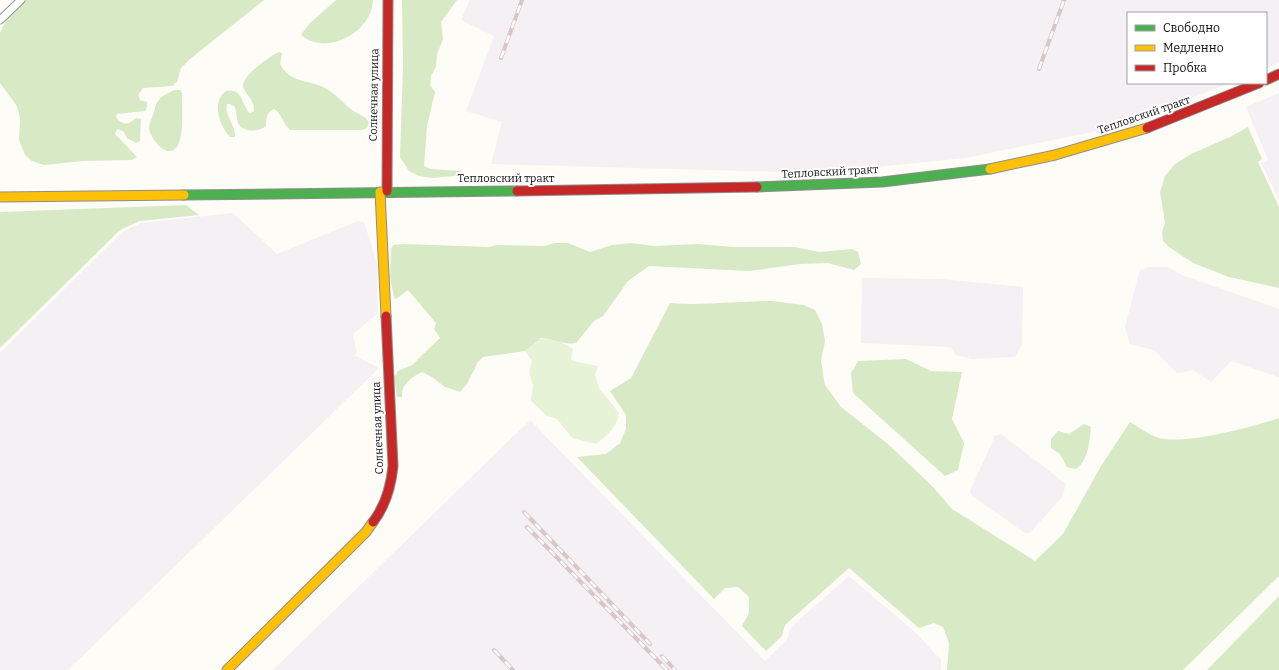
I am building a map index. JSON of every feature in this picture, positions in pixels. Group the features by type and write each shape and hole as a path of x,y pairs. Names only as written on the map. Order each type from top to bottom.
{"main road":[{"name":"Солнечная улица","path":"227,670 357,543 377,518 390,491 393,466 383,191 388,0"},
{"path":"1267,80 1279,74"},
{"name":"Тепловский тракт","path":"0,197 796,187 892,180 955,173 1025,162 1112,140 1173,119 1257,84"}],"street":[{"path":"0,20 21,0"}],"shaded area":[{"path":"470,0 1279,0 1279,63 1267,69 1267,12 1127,12 1127,84 1227,84 1117,127 965,158 815,173 491,164 502,122 466,111 494,36 461,20"},
{"path":"1279,93 1279,199 1261,163 1268,160 1246,107"},
{"path":"233,213 277,254 358,221 364,222 377,263 378,313 353,334 357,354 354,355 379,368 68,670 0,670 0,353 122,232 141,223"},
{"path":"1149,267 1168,267 1182,275 1279,309 1279,377 1231,361 1211,382 1193,370 1177,373 1154,350 1130,344 1125,327 1140,270"},
{"path":"862,278 941,279 1023,287 1022,345 1015,357 972,359 956,355 951,347 861,343"},
{"path":"530,420 765,661 788,638 791,627 849,576 915,632 941,660 941,670 273,670"},
{"path":"1001,434 1066,484 1062,497 1030,533 1025,533 972,496 970,491 995,436"}],"green space":[{"path":"26,0 264,0 190,59 181,68 177,82 172,86 143,88 138,95 140,100 147,102 145,111 117,114 116,117 118,120 126,124 136,118 141,119 140,141 136,143 127,138 123,131 117,129 115,134 137,157 132,160 83,161 44,165 32,161 25,155 19,140 20,119 17,106 0,83 0,33 7,18"},
{"path":"336,0 373,0 371,12 357,31 346,38 335,42 323,43 312,41 301,35 309,24"},
{"path":"402,0 457,0 441,22 443,39 437,54 436,67 431,76 430,85 435,92 427,126 424,166 431,169 461,171 463,173 462,175 433,178 419,176 409,171 400,157 403,65"},
{"path":"279,52 282,53 280,64 289,75 329,90 352,110 362,115 366,119 369,123 367,128 362,130 290,130 274,109 267,116 266,126 255,130 247,130 238,123 235,107 227,104 227,112 235,133 235,137 230,137 226,132 218,114 221,96 226,91 232,90 239,94 250,113 254,111 253,104 244,89 244,82 257,67"},
{"path":"174,90 180,90 182,93 182,127 178,145 174,150 170,151 165,150 156,143 149,129 157,102 166,94"},
{"path":"1248,127 1262,159 1258,162 1279,207 1279,288 1229,277 1193,263 1169,247 1163,241 1162,232 1165,223 1160,192 1165,176 1175,164 1191,154 1230,137"},
{"path":"186,205 199,215 140,221 120,230 0,348 0,212"},
{"path":"555,243 568,243 590,252 612,245 630,243 654,246 698,244 733,247 795,247 819,252 852,249 858,252 861,264 854,270 828,263 800,264 749,271 649,266 628,281 603,316 594,321 576,343 567,343 541,338 525,351 483,357 478,362 467,384 460,392 445,387 432,377 422,372 405,385 402,392 402,397 397,397 394,377 398,371 412,365 440,338 434,329 436,323 408,290 396,299 394,297 390,277 391,249 393,245 404,244 489,247 496,245 544,246"},
{"path":"772,301 804,305 815,310 822,324 825,341 821,361 825,385 841,407 888,444 933,487 952,509 1035,561 1063,534 1101,466 1130,422 1155,437 1171,440 1219,434 1279,418 1279,576 1183,670 947,670 949,643 943,627 934,623 919,628 849,568 785,625 782,636 766,651 742,626 749,613 749,597 738,587 725,588 714,599 577,457 606,454 620,443 626,429 626,415 610,391 631,378 670,303 696,304"},
{"path":"540,339 558,341 573,349 571,359 573,361 598,366 595,375 599,388 619,413 614,427 596,444 572,438 557,419 547,416 531,401 533,385 529,372 532,361 525,351"},
{"path":"906,359 931,371 962,372 952,419 964,443 958,470 945,476 853,393 851,373 858,361"},
{"path":"1084,424 1091,427 1086,456 1084,461 1076,469 1067,467 1060,454 1051,448 1051,439 1058,431 1069,434"},
{"path":"1279,596 1279,670 1207,670"}],"railway":[{"path":"501,58 522,0"},
{"path":"1039,69 1064,0"},
{"path":"524,512 650,644"},
{"path":"527,527 667,670"},
{"path":"494,650 513,670"},
{"path":"662,656 675,670"}],"traffic: fast":[{"path":"757,187 882,182 990,169"},
{"path":"184,195 517,191"}],"traffic: slow":[{"path":"990,169 1055,155 1147,128"},
{"path":"380,192 386,316"},
{"path":"0,197 184,195"},
{"path":"227,670 366,532 373,522"}],"traffic: jam":[{"path":"387,191 388,0"},
{"path":"1267,80 1279,74"},
{"path":"1147,128 1257,84"},
{"path":"517,191 757,187"},
{"path":"373,522 378,516 387,496 393,466 386,316"}]}
